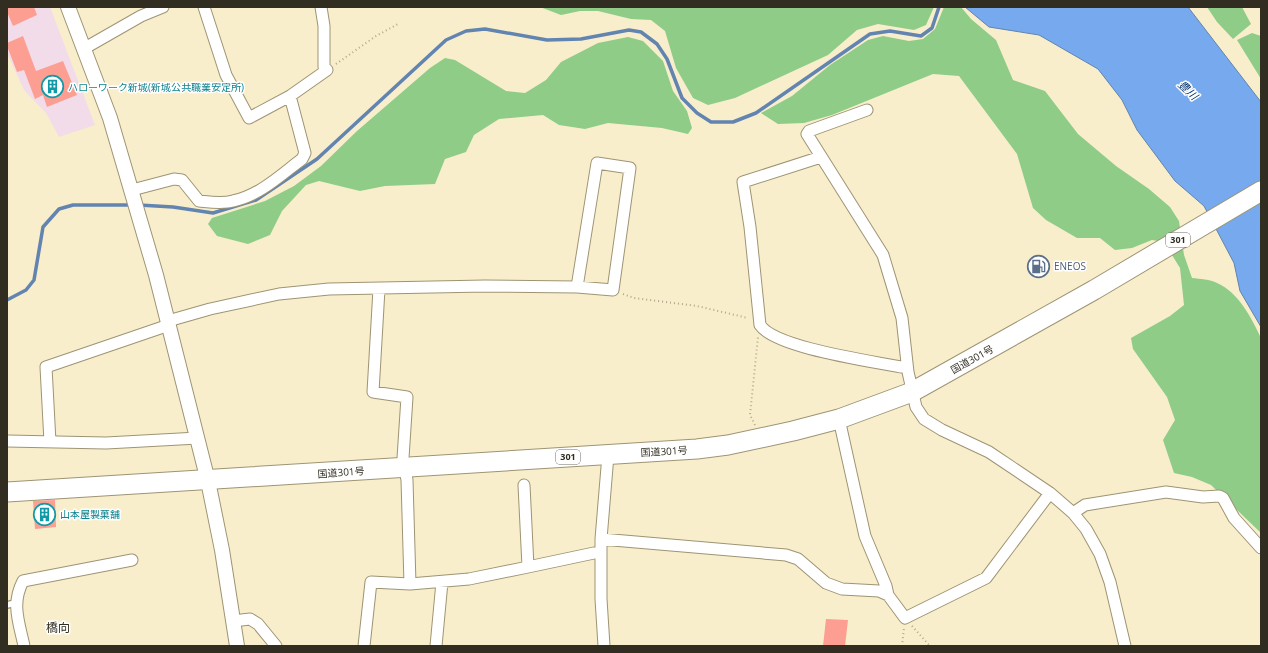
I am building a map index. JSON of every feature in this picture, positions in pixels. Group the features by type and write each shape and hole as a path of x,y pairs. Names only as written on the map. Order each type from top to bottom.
{"highway":[{"name":"国道301号","path":"7,492 208,481 405,467 697,450 762,438 839,419 912,392 1094,290 1261,191"}],"street":[{"path":"68,7 85,48 110,118 133,194 168,323 208,481 237,646"},
{"path":"85,48 141,16 163,7"},
{"path":"204,7 226,75 249,118 290,96 327,70 324,67 324,26 321,7"},
{"path":"133,194 174,179 182,180 199,201 221,203 234,201 251,195 302,159 305,153 290,96"},
{"path":"867,110 809,131 807,134 882,255 902,318 907,367 916,407 924,420 989,452 1050,493 1073,513 1086,529 1100,554 1110,582 1125,646"},
{"path":"821,157 743,182 750,227 760,325 763,330 792,343 828,352 907,367"},
{"path":"50,442 46,367 210,309 280,294 329,289 577,287 613,290 630,168 596,163 577,287"},
{"path":"379,289 373,392 407,397 403,458 407,480 410,584"},
{"path":"839,419 861,525 886,586 888,595 904,618 986,578 1050,493"},
{"path":"7,441 106,443 198,438"},
{"path":"604,646 601,599 601,539 608,455"},
{"path":"524,485 528,567"},
{"path":"1073,513 1085,505 1166,492 1203,497 1219,496 1223,498 1234,518 1261,548"},
{"path":"601,539 786,555 798,559 826,583 842,589 879,591 888,595"},
{"path":"364,646 371,582 410,584 469,579 594,553 601,553"},
{"path":"24,646 11,604 23,581 132,560"},
{"path":"436,646 442,582"},
{"path":"233,621 250,619 258,624 276,646"}],"path":[{"path":"327,70 376,36 398,24"},
{"path":"613,290 634,298 719,310 748,318 760,325 756,346 750,415 762,438"},
{"path":"902,646 904,618"},
{"path":"904,618 930,646"}],"shaded area":[{"path":"7,7 50,7 95,125 59,137 46,113 24,90 7,53"}],"green space":[{"path":"540,7 934,7 926,25 914,30 878,24 857,30 828,55 735,98 708,105 693,98 676,68 665,31 651,20 631,19 598,11 580,11 561,15"},
{"path":"944,7 961,7 971,19 996,40 1013,80 1045,91 1078,134 1116,166 1149,189 1170,207 1179,221 1184,255 1192,278 1205,279 1225,287 1244,306 1261,338 1261,533 1211,485 1192,477 1174,473 1163,440 1175,420 1167,397 1133,349 1131,338 1170,316 1184,305 1180,268 1164,242 1152,240 1132,248 1115,250 1100,238 1077,238 1046,220 1033,208 1017,154 959,76 933,74 832,115 804,123 778,124 761,113 792,96 830,65 868,40 883,36 909,41 923,39 935,29"},
{"path":"1207,7 1242,7 1251,24 1233,39 1217,22"},
{"path":"1252,33 1261,36 1261,79 1237,40"},
{"path":"628,37 643,41 663,61 673,91 687,111 692,128 688,134 662,128 608,123 585,129 559,125 543,115 499,119 474,135 466,152 445,159 435,184 385,186 360,191 319,181 306,185 282,211 270,235 248,244 217,236 208,224 212,218 265,201 294,186 321,166 357,131 430,68 445,58 455,60 506,91 525,93 546,80 561,62 598,43"}],"water":[{"name":"豊川","path":"965,7 1188,7 1261,102 1261,327 1240,291 1234,263 1204,206 1175,181 1137,130 1122,100 1098,69 1039,35 989,27"}],"building":[{"path":"7,7 34,7 37,15 13,26 7,12"},
{"name":"ハローワーク新城(新城公共職業安定所)","path":"23,36 36,71 63,61 77,95 47,107 43,95 35,99 24,70 17,72 7,46 7,43"},
{"name":"山本屋製菓舗","path":"55,500 56,527 35,529 33,501"},
{"path":"826,619 848,620 845,646 823,646"}],"waterway":[{"path":"139,205 173,207 213,213 256,200 317,159 446,40 466,31 485,29 547,40 581,39 629,30 641,32 657,44 667,59 682,98 697,113 711,122 733,122 756,113 870,34 890,31 921,36 932,28 939,7"},
{"path":"7,300 26,290 34,280 43,227 59,209 73,205 132,205"}],"place":[{"name":"ハローワーク新城(新城公共職業安定所)","path":"52,87"},
{"name":"ENEOS","path":"1039,266"},
{"name":"山本屋製菓舗","path":"45,514"}],"district":[{"name":"橋向","path":"58,628"}]}
